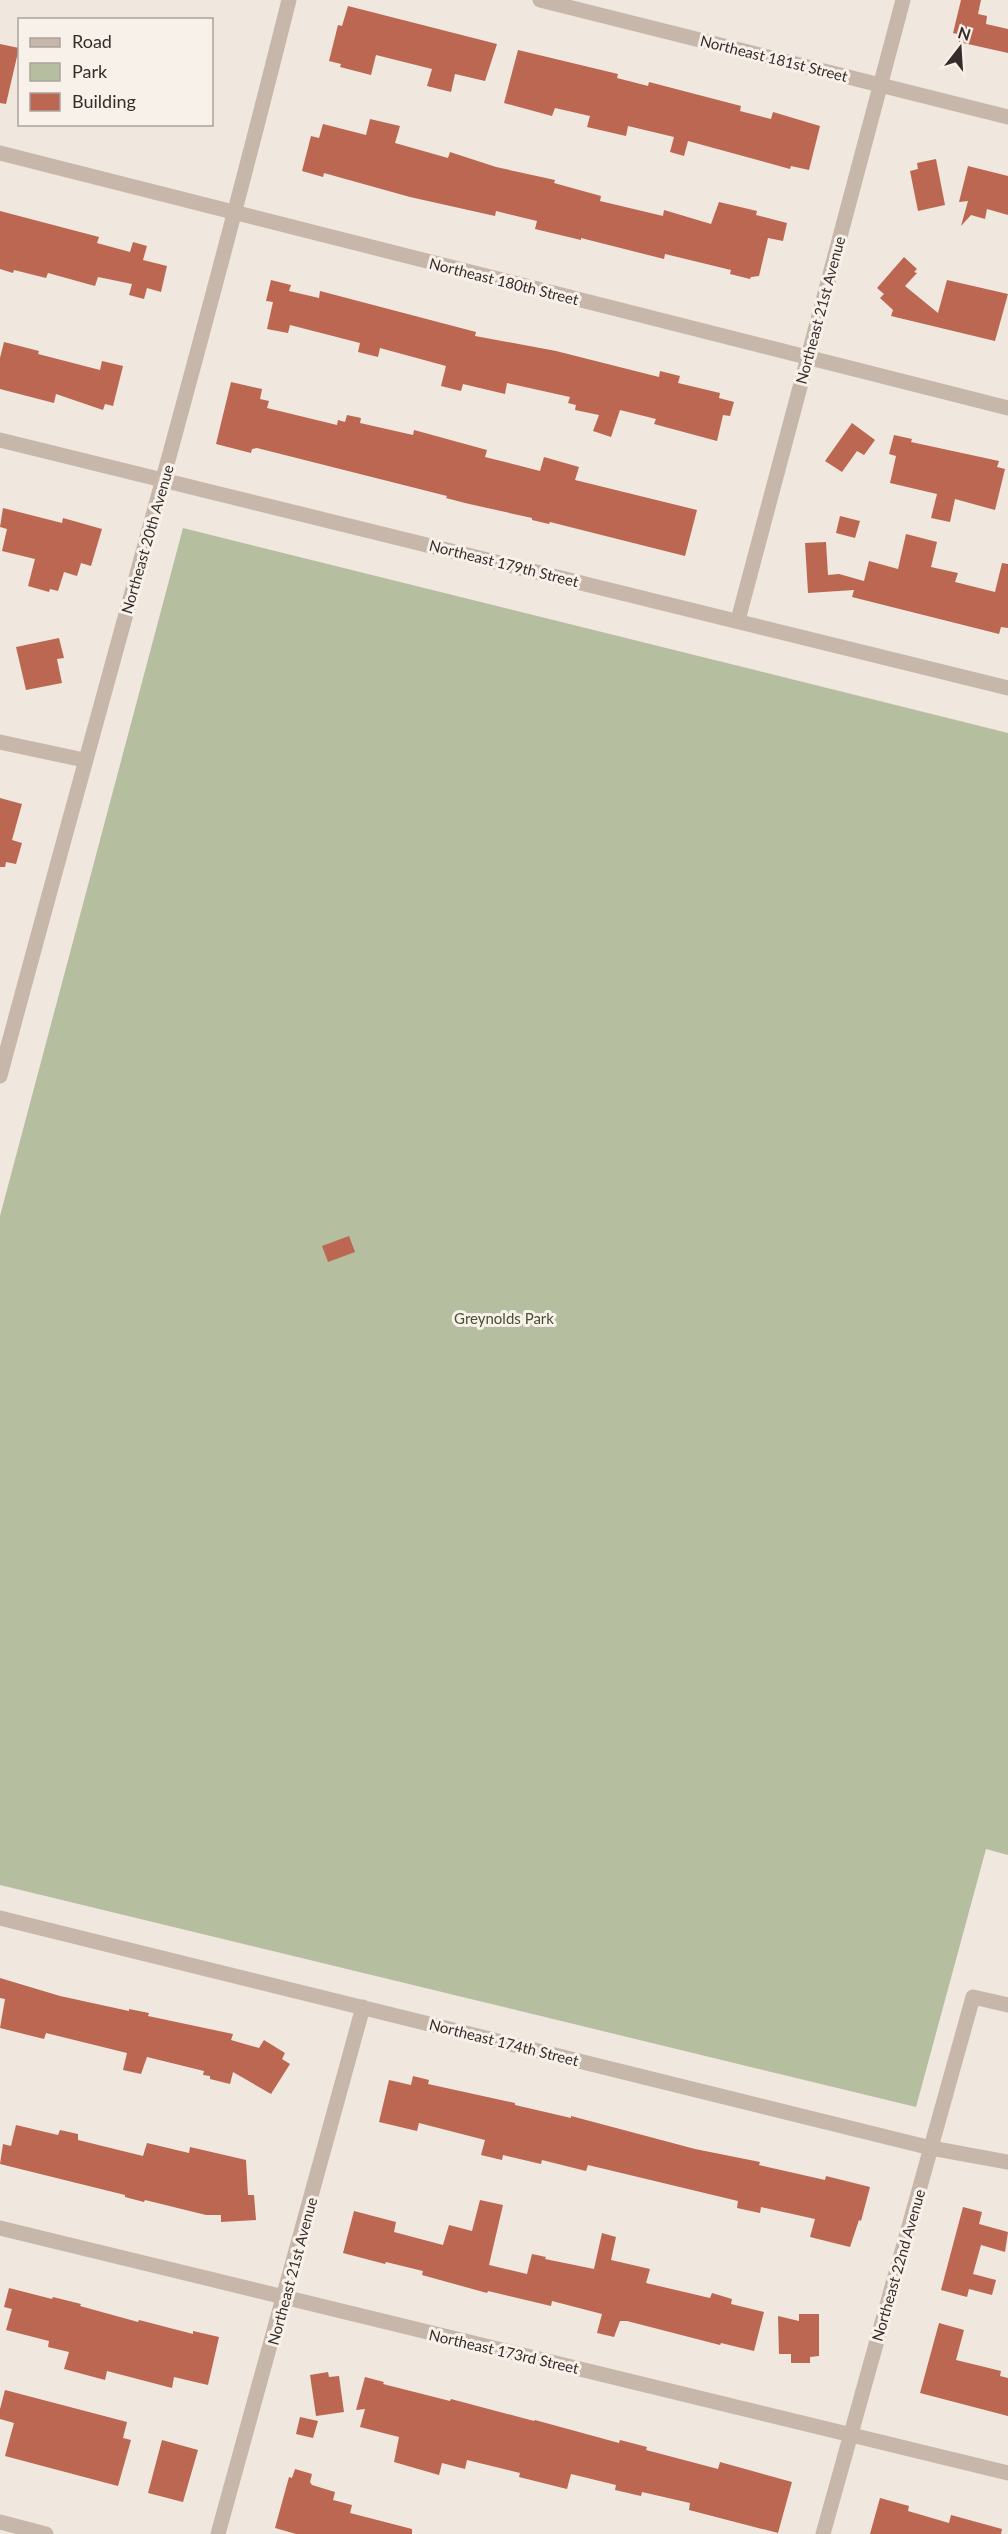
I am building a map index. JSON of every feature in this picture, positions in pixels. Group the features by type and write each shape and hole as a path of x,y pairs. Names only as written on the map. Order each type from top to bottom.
{"street":[{"name":"Northeast 20th Avenue","path":"0,1076 5,1034 164,481 236,212 289,0"},
{"name":"Northeast 181st Street","path":"540,0 1008,117"},
{"name":"Northeast 21st Avenue","path":"738,620 903,0"},
{"name":"Northeast 180th Street","path":"0,153 1008,408"},
{"name":"Northeast 179th Street","path":"0,440 1008,688"},
{"path":"0,742 84,760"},
{"name":"Northeast 174th Street","path":"0,1918 931,2148 1008,2162"},
{"name":"Northeast 22nd Avenue","path":"823,2534 973,1997 1008,2005"},
{"name":"Northeast 21st Avenue","path":"218,2534 363,2007"},
{"name":"Northeast 173rd Street","path":"0,2229 1008,2473"},
{"path":"0,2522 46,2534"}],"green space":[{"name":"Greynolds Park","path":"183,528 1008,733 1008,1855 986,1849 916,2107 0,1885 0,1216"}],"building":[{"path":"961,0 981,0 978,14 987,16 986,24 1008,29 1008,53 959,42 961,35 953,33"},
{"path":"348,6 497,44 485,81 455,74 451,92 427,86 432,69 376,55 371,75 340,67 341,64 329,61 338,25 342,26"},
{"path":"0,44 18,48 18,52 6,104 0,103"},
{"path":"518,50 618,74 617,78 648,86 649,82 741,106 740,111 771,119 773,112 820,126 809,170 791,166 790,169 688,141 684,156 670,152 674,137 628,126 626,136 587,127 590,116 555,108 552,116 504,103"},
{"path":"370,119 400,126 395,143 448,158 450,152 496,167 555,180 554,183 601,196 600,201 663,216 664,210 711,224 719,202 757,211 756,215 787,223 783,241 768,238 759,276 750,279 730,274 731,270 665,254 664,259 535,229 537,221 496,211 495,216 410,197 324,173 323,177 302,171 311,136 319,138 323,124 366,135"},
{"path":"936,159 945,205 918,211 910,171 918,169 917,163"},
{"path":"968,166 1008,176 1008,215 987,209 985,219 971,215 961,226 968,201 959,202"},
{"path":"0,211 99,237 97,243 130,252 133,242 147,246 143,260 167,266 161,292 147,288 144,299 129,295 132,284 98,277 95,286 48,273 46,278 0,269"},
{"path":"904,257 917,269 914,272 917,273 905,286 938,313 947,280 1008,294 995,341 891,316 893,310 880,298 884,294 877,288"},
{"path":"271,280 291,285 289,291 319,298 320,291 476,332 475,336 556,351 659,377 660,371 680,376 678,383 720,393 719,398 734,402 730,416 723,415 717,441 654,424 656,419 620,410 611,437 593,431 599,415 575,410 576,405 568,403 570,397 507,383 505,394 463,384 461,391 441,386 446,366 380,348 378,357 358,352 360,343 290,325 288,333 267,329 273,302 266,301"},
{"path":"4,342 39,351 38,354 100,370 102,361 123,366 113,406 105,404 103,410 56,394 54,403 0,389 0,358"},
{"path":"231,382 262,389 260,399 269,401 267,408 337,425 338,420 345,422 347,415 361,418 360,423 413,435 414,430 487,450 485,457 540,471 544,457 579,467 575,480 697,510 685,556 550,522 549,524 532,520 532,518 465,503 446,498 447,496 257,448 252,449 251,453 216,444"},
{"path":"852,423 875,440 864,455 857,451 842,472 825,461"},
{"path":"894,435 912,439 911,442 999,461 997,467 1005,469 995,510 955,499 950,522 931,518 937,494 890,483 896,456 889,454"},
{"path":"3,508 62,523 63,518 102,529 91,566 81,563 77,576 64,572 58,591 50,589 49,592 28,586 35,559 2,551 7,529 0,527"},
{"path":"840,516 860,521 855,538 836,533"},
{"path":"906,534 937,542 931,567 958,573 955,582 995,592 1002,563 1008,564 1008,628 1001,627 999,634 852,597 854,590 808,593 805,543 826,542 828,575 839,574 864,581 869,561 898,569"},
{"path":"59,638 64,658 57,659 62,683 26,690 16,647"},
{"path":"0,798 22,804 12,840 22,843 16,864 6,862 5,867 0,867"},
{"path":"349,1236 355,1252 328,1262 322,1246"},
{"path":"0,1978 60,1996 149,2013 148,2016 233,2034 231,2040 259,2048 264,2040 285,2053 282,2059 290,2064 271,2094 233,2072 230,2084 210,2079 210,2076 203,2075 204,2071 147,2057 141,2074 123,2070 127,2053 46,2033 44,2039 0,2028 5,1999 0,1998"},
{"path":"413,2076 429,2080 428,2084 571,2118 571,2116 695,2149 760,2162 759,2165 825,2180 826,2176 870,2187 861,2221 859,2220 850,2247 810,2237 815,2219 761,2207 760,2213 737,2208 738,2201 588,2165 586,2171 542,2160 541,2164 503,2155 502,2160 481,2155 485,2140 419,2123 417,2131 379,2122 389,2080 411,2085"},
{"path":"16,2125 58,2135 60,2130 78,2134 78,2140 143,2156 147,2143 189,2153 190,2147 246,2160 248,2195 254,2195 256,2220 221,2222 221,2215 206,2215 145,2200 144,2202 125,2197 125,2195 0,2164 3,2144 11,2146"},
{"path":"480,2200 503,2205 489,2265 527,2274 532,2254 546,2257 545,2259 594,2269 602,2233 616,2237 611,2260 650,2269 646,2283 710,2298 712,2293 732,2299 731,2304 764,2312 754,2351 721,2343 720,2345 627,2321 620,2321 614,2337 597,2333 602,2314 552,2301 551,2306 488,2291 487,2293 422,2275 423,2271 343,2253 354,2211 396,2222 394,2232 443,2245 449,2225 472,2231"},
{"path":"963,2207 982,2212 979,2224 1008,2232 1005,2252 981,2245 973,2274 996,2280 992,2295 969,2289 967,2297 941,2290"},
{"path":"9,2288 81,2304 80,2306 138,2322 139,2320 193,2334 193,2331 219,2337 208,2385 174,2377 172,2388 107,2371 105,2380 64,2369 69,2352 48,2347 49,2341 6,2330 12,2309 4,2307"},
{"path":"799,2314 819,2314 819,2356 810,2357 810,2363 791,2363 791,2354 779,2354 778,2316 799,2321"},
{"path":"939,2323 964,2330 956,2360 1001,2371 1000,2376 1008,2378 1008,2416 920,2393"},
{"path":"328,2372 329,2377 339,2376 344,2412 316,2416 310,2375"},
{"path":"365,2377 384,2382 383,2384 535,2420 619,2443 620,2440 647,2447 646,2450 718,2469 720,2462 792,2482 778,2533 689,2510 690,2503 642,2492 641,2496 615,2490 616,2485 571,2474 567,2489 519,2477 520,2473 467,2460 465,2469 442,2463 439,2475 394,2462 399,2437 360,2427 365,2409 356,2410"},
{"path":"5,2390 127,2422 123,2438 131,2440 118,2486 5,2456 14,2423 0,2419"},
{"path":"300,2417 318,2421 313,2438 296,2434"},
{"path":"162,2440 198,2450 183,2502 148,2493"},
{"path":"295,2469 312,2474 310,2482 312,2485 335,2492 333,2500 352,2505 350,2513 412,2529 412,2534 296,2534 275,2528 289,2477 292,2478"},
{"path":"880,2498 909,2506 908,2511 949,2523 951,2515 1002,2529 1001,2534 870,2534"}]}
